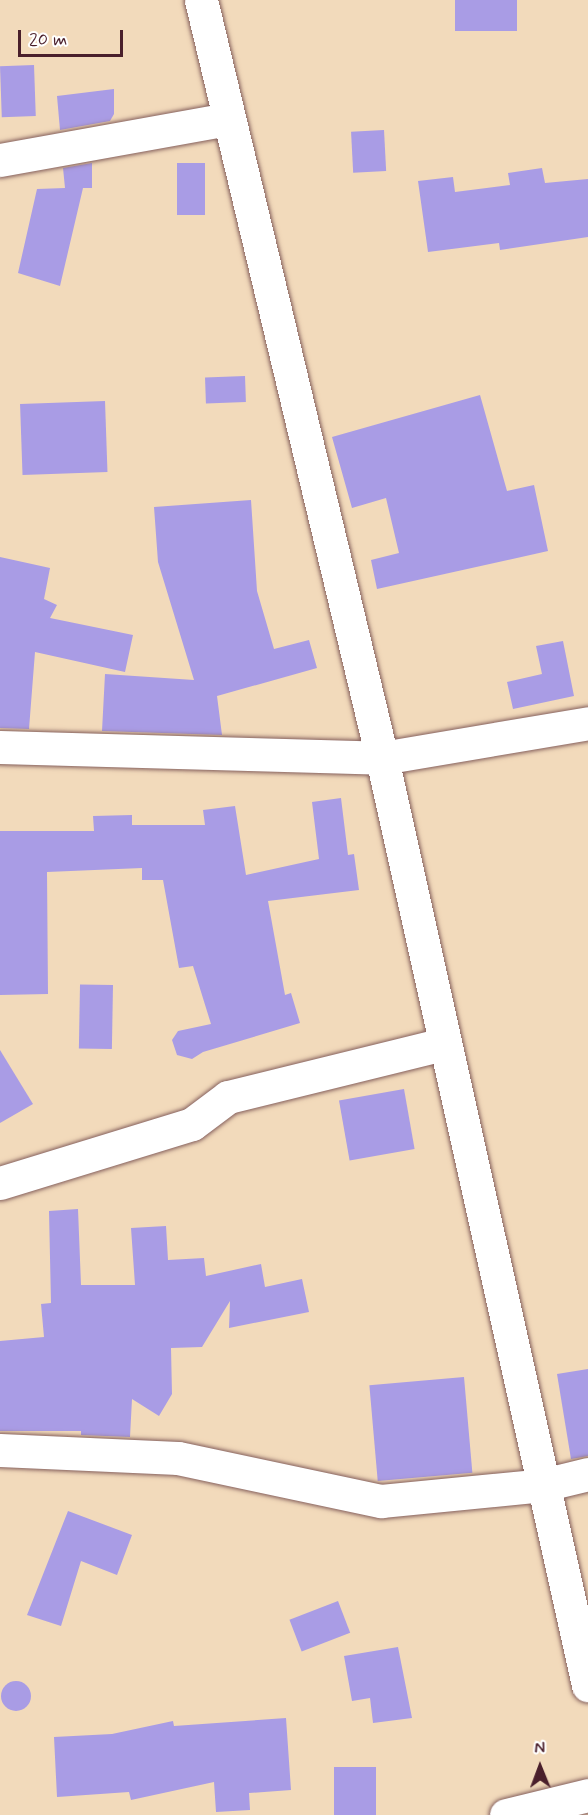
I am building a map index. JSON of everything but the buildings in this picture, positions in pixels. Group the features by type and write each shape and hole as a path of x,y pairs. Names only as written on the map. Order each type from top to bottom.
{"street":[{"path":"201,0 382,759 443,1044 588,1685"},
{"path":"0,160 228,119"},
{"path":"0,747 382,759 588,723"},
{"path":"0,1183 192,1124 228,1097 443,1044"},
{"path":"0,1450 178,1458 381,1501 543,1485 588,1474"},
{"path":"506,1815 588,1795"}]}
